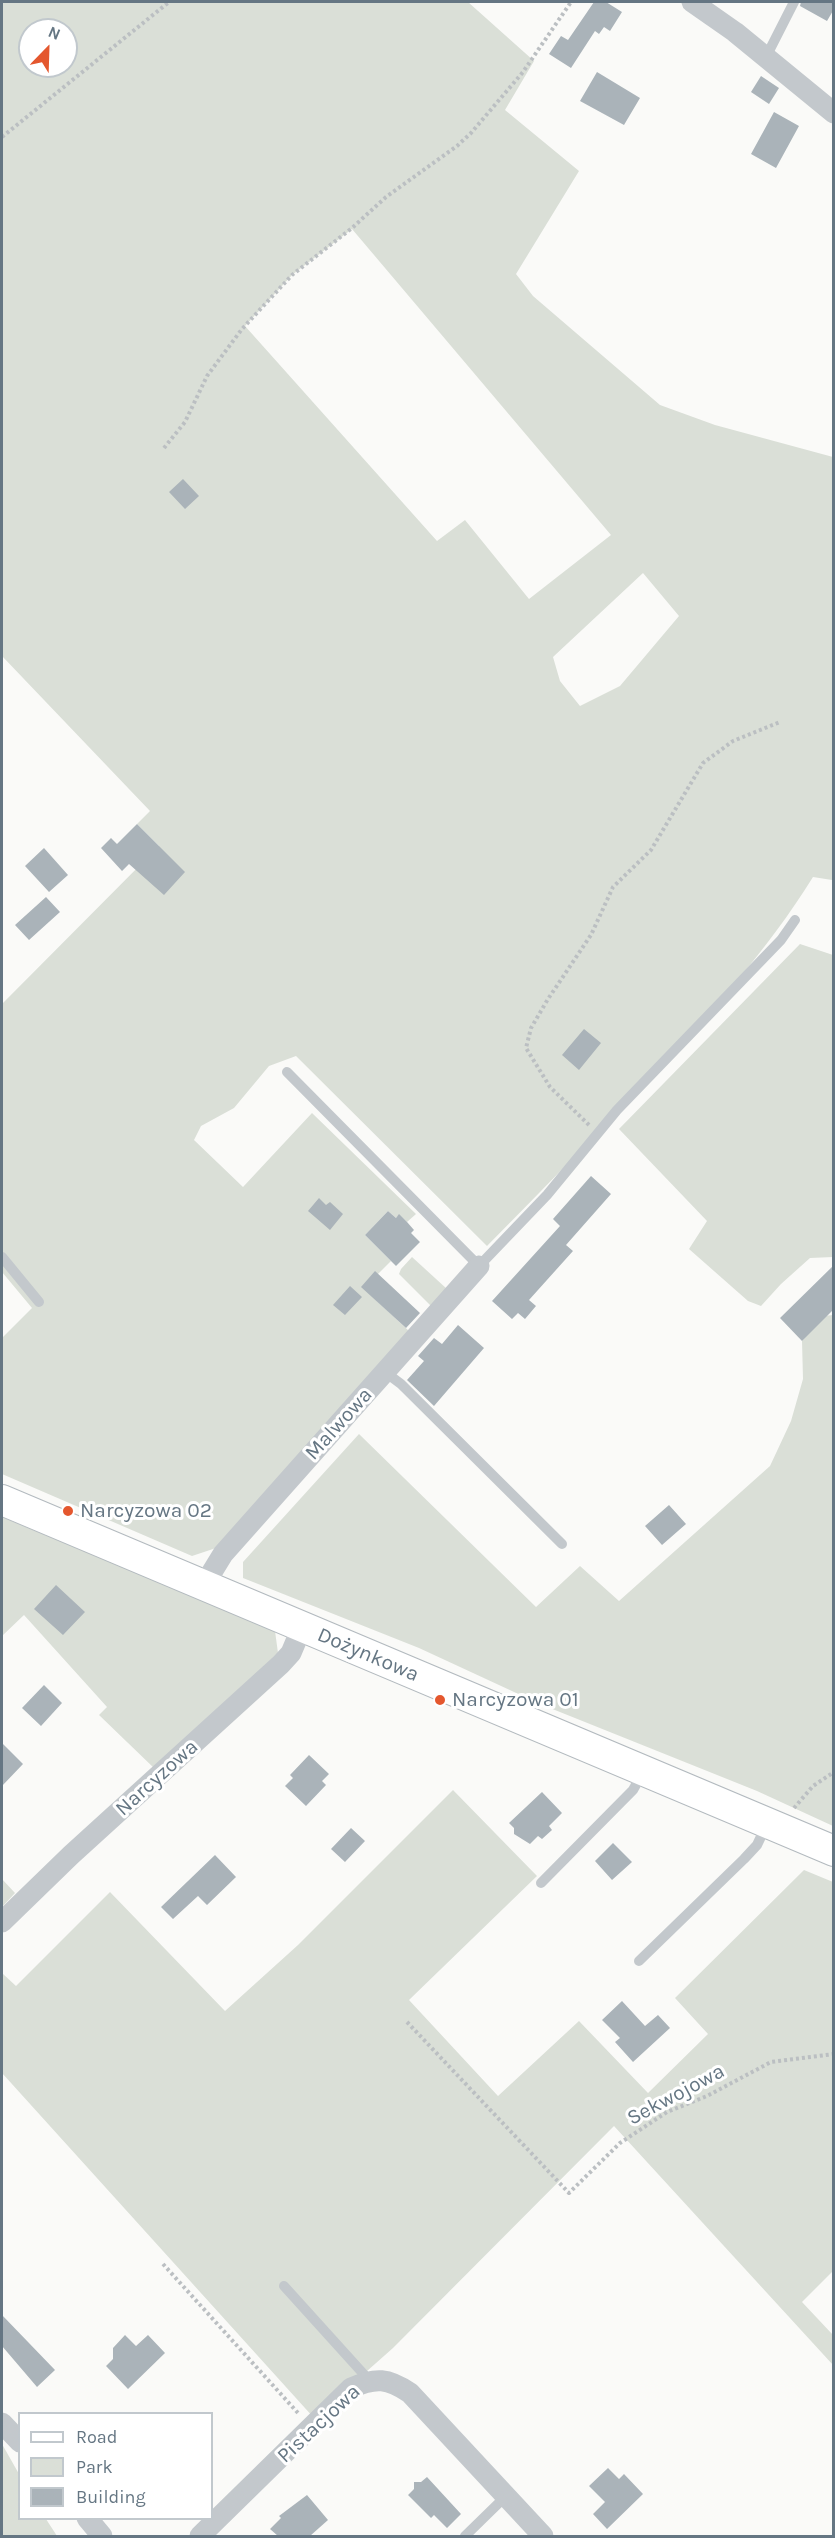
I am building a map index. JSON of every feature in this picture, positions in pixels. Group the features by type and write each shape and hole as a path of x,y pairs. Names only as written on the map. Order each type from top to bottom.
{"street":[{"path":"692,2 766,57 834,113"},
{"name":"Malwowa","path":"204,1585 223,1554 479,1266"},
{"name":"Dożynkowa","path":"2,1500 834,1851"},
{"name":"Narcyzowa","path":"2,1922 70,1855 281,1664 291,1653 302,1627"},
{"name":"Pistacjowa","path":"200,2536 312,2429 351,2388 369,2380 393,2382 410,2393 543,2536"},
{"path":"2,2423 18,2440"},
{"path":"89,2520 102,2536"}],"lane":[{"path":"766,57 794,2"},
{"path":"287,1072 479,1266 547,1195 617,1110 781,940 795,920"},
{"path":"2,1257 39,1302"},
{"path":"385,1372 401,1384 562,1544"},
{"path":"541,1883 633,1790 644,1772"},
{"path":"639,1961 744,1859 774,1826"},
{"path":"284,2286 369,2380"},
{"path":"465,2536 506,2496"}],"path":[{"path":"2,136 169,2"},
{"path":"164,448 185,422 207,376 242,329 292,275 352,228 386,197 457,146 471,133 523,72 571,2"},
{"path":"598,1134 550,1087 526,1048 531,1028 591,934 613,887 651,850 703,764 733,741 780,722"},
{"path":"774,1826 813,1786 834,1772"},
{"name":"Sekwojowa","path":"407,2022 569,2193 620,2143 667,2112 707,2096 771,2062 834,2054"},
{"path":"163,2264 312,2429"}],"green space":[{"path":"2,2 468,2 534,61 505,110 579,171 516,274 533,296 660,405 715,425 833,457 832,880 813,877 757,957 715,1006 487,1246 296,1056 269,1066 234,1108 201,1126 194,1140 243,1187 312,1113 416,1214 407,1222 399,1215 396,1218 388,1211 365,1235 391,1261 374,1278 377,1301 409,1331 216,1548 192,1556 2,1474 2,1338 32,1308 2,1272 2,1004 159,846 137,824 150,811 2,656","holes":["352,229 611,535 529,599 465,520 437,541 245,326 292,275","643,573 679,616 620,686 580,706 560,681 553,657"]},
{"path":"800,944 833,955 833,1257 810,1258 761,1306 748,1301 689,1249 707,1221 619,1129"},
{"path":"412,1257 447,1289 431,1306 399,1274"},
{"path":"833,1315 833,1826 757,1791 540,1704 419,1648 243,1578 243,1562 359,1434 536,1607 580,1566 619,1601 770,1466 791,1421 803,1379 802,1341 823,1316"},
{"path":"2,1517 275,1631 278,1653 155,1769 99,1715 107,1707 24,1615 2,1636"},
{"path":"453,1790 537,1876 409,2000 498,2096 579,2021 648,2093 708,2034 675,1998 804,1870 833,1882 833,2271 802,2302 833,2335 833,2365 614,2126 393,2348 314,2418 2,2073 2,1973 16,1986 110,1892 225,2011 298,1945"},
{"path":"2,1879 15,1893 2,1907"},
{"path":"2,2444 18,2472 18,2520 47,2520 57,2536 2,2536"}],"building":[{"path":"594,2 606,2 622,12 610,31 604,27 599,34 595,31 571,68 549,54 561,36 568,40"},
{"path":"801,2 834,2 834,9 827,21 800,6"},
{"path":"597,72 640,98 624,125 580,101"},
{"path":"761,76 779,88 769,104 751,92"},
{"path":"774,112 799,126 776,168 751,154"},
{"path":"183,479 199,496 185,509 169,492"},
{"path":"137,824 185,872 164,895 129,864 122,871 101,848 111,838 117,844"},
{"path":"44,848 68,875 49,892 25,866"},
{"path":"46,897 60,912 29,940 15,925"},
{"path":"584,1029 601,1043 579,1070 562,1055"},
{"path":"591,1176 611,1194 566,1245 573,1251 529,1300 536,1306 525,1319 518,1313 512,1319 492,1301 560,1226 553,1219"},
{"path":"319,1198 326,1205 330,1202 343,1214 330,1230 308,1211"},
{"path":"388,1211 396,1218 399,1214 414,1230 411,1233 420,1242 396,1266 365,1235"},
{"path":"834,1265 834,1309 802,1341 780,1318"},
{"path":"375,1271 420,1313 406,1328 361,1287"},
{"path":"350,1286 362,1297 345,1315 333,1305"},
{"path":"458,1325 484,1348 434,1406 407,1380 424,1361 418,1356 434,1338 442,1344"},
{"path":"669,1505 686,1524 662,1545 645,1526"},
{"path":"56,1585 85,1612 63,1635 34,1609"},
{"path":"44,1685 62,1703 41,1726 22,1708"},
{"path":"2,1743 23,1764 2,1786"},
{"path":"309,1755 329,1774 322,1781 326,1785 306,1806 285,1786 293,1778 290,1775"},
{"path":"542,1792 562,1813 549,1826 552,1830 542,1839 538,1836 530,1844 514,1834 514,1828 509,1823"},
{"path":"351,1828 365,1841 345,1862 331,1849"},
{"path":"613,1843 632,1862 612,1880 595,1861"},
{"path":"215,1855 236,1877 207,1905 198,1896 173,1919 161,1907"},
{"path":"622,2001 645,2026 658,2015 670,2028 633,2062 615,2042 620,2038 602,2020"},
{"path":"2,2315 55,2370 37,2387 2,2346"},
{"path":"125,2335 136,2346 148,2335 165,2353 128,2389 106,2366 113,2359 113,2348"},
{"path":"608,2468 619,2479 624,2474 643,2494 607,2529 593,2514 605,2502 589,2486"},
{"path":"427,2477 461,2514 447,2528 434,2515 431,2518 408,2495 414,2489 414,2482 421,2482"},
{"path":"307,2495 328,2520 310,2536 278,2536 270,2529 281,2518 279,2516"}],"place":[{"name":"Narcyzowa 02","path":"68,1511"},
{"name":"Narcyzowa 01","path":"440,1700"}]}
